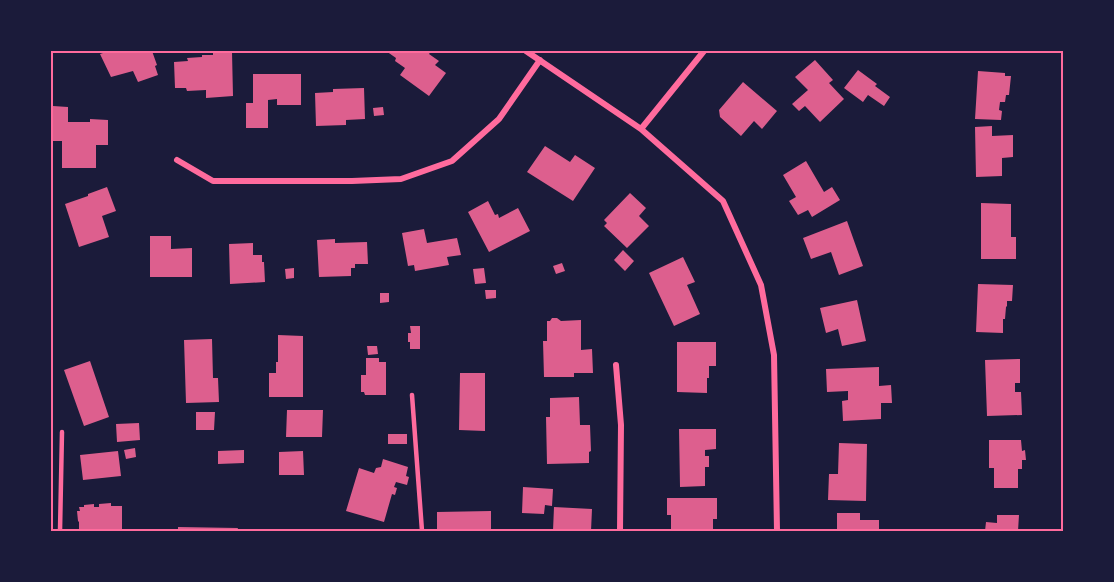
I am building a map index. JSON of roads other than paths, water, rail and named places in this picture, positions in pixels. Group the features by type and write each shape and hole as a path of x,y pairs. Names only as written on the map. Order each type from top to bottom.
{"street":[{"path":"526,51 641,129 723,201 761,285 774,355 777,531"},
{"path":"641,129 704,51"},
{"path":"177,160 213,181 401,179 452,161 499,119 540,60"},
{"path":"616,365 621,425 620,531"}],"lane":[{"path":"412,395 422,531"},
{"path":"60,531 62,432"}]}
